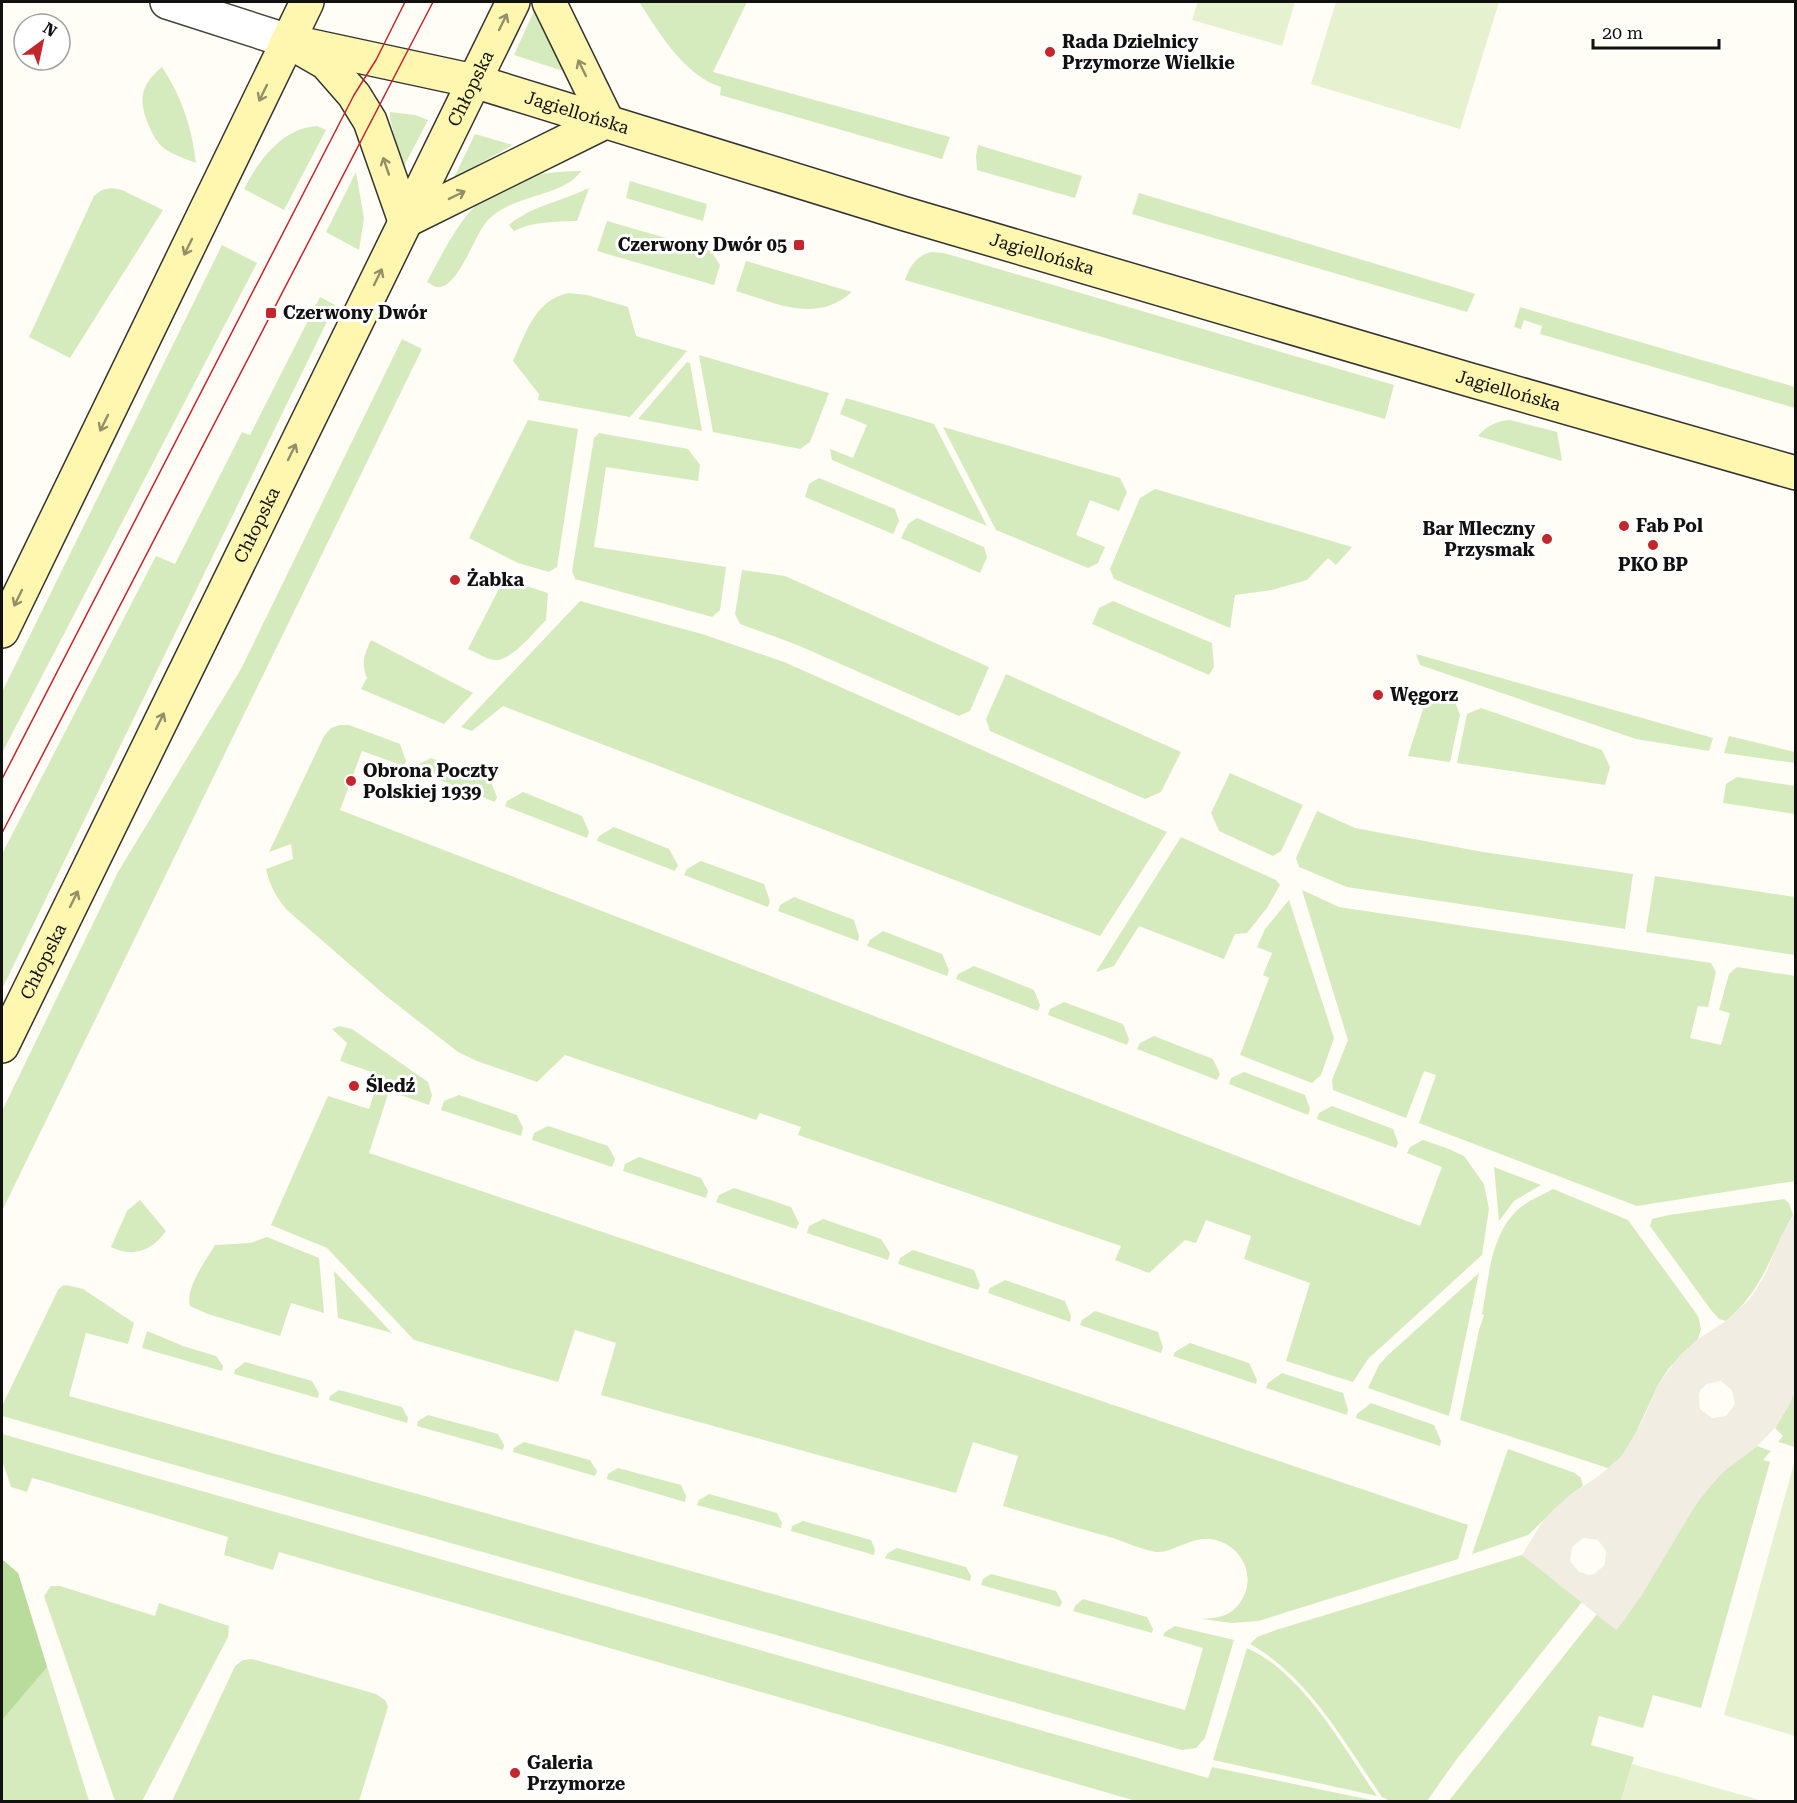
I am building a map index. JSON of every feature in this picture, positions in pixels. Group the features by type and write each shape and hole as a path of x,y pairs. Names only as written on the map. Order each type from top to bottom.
{"main road":[{"path":"2,631 308,2"},
{"name":"Chłopska","path":"2,1046 513,2"},
{"path":"288,40 326,63 354,95 370,121 405,221 607,121 549,2"},
{"name":"Jagiellońska","path":"288,40 474,81 911,216 1796,473"}],"street":[{"path":"167,2 288,40"}],"green space":[{"path":"538,2 594,81 514,55"},
{"path":"639,2 747,2 713,72 950,137 942,159 720,95 721,87 696,73 674,52"},
{"path":"1198,2 1295,2 1282,46 1192,20"},
{"path":"1336,2 1499,2 1460,129 1311,84"},
{"path":"162,67 185,113 196,163 162,147 145,117 142,101 145,87"},
{"path":"390,112 415,115 428,120 403,168 390,119"},
{"path":"317,126 326,130 284,210 244,189 264,157 282,139 304,128"},
{"path":"475,134 513,145 472,168 450,186"},
{"path":"978,145 1082,176 1075,198 977,170"},
{"path":"581,171 563,186 498,211 483,227 460,268 447,284 440,287 427,282 455,232 484,198 502,186 523,178 549,173"},
{"path":"356,172 364,218 359,250 326,232"},
{"path":"630,181 707,204 703,221 626,198"},
{"path":"111,188 122,190 163,210 70,358 29,337 94,196 102,190"},
{"path":"589,188 577,221 537,224 514,231 509,225 537,208"},
{"path":"1139,193 1475,294 1467,312 1132,214"},
{"path":"607,221 711,251 720,265 714,285 597,251"},
{"path":"222,245 257,263 2,753 2,692"},
{"path":"931,252 944,253 1394,385 1385,419 905,280 914,262"},
{"path":"746,261 852,292 838,302 810,309 766,301 736,291"},
{"path":"568,293 587,295 628,307 636,336 687,351 630,417 538,400 539,394 513,361 527,329 539,311 556,297"},
{"path":"320,297 335,305 2,989 2,854 156,556 175,564 242,432 250,435"},
{"path":"1520,307 1795,387 1795,408 1540,334 1542,326 1524,320 1521,329 1514,327"},
{"path":"402,339 422,349 2,1211 2,1111 118,872 241,669"},
{"path":"699,355 829,393 810,442 800,449 713,432"},
{"path":"687,362 690,363 702,431 638,419"},
{"path":"846,398 934,424 987,526 832,460 830,449 853,458 867,425 840,414"},
{"path":"528,420 578,429 557,567 549,572 518,563 469,538"},
{"path":"1510,420 1557,432 1562,461 1478,436 1492,425"},
{"path":"943,427 1120,478 1127,492 1119,511 1090,500 1076,535 1105,547 1098,563 1088,568 996,530"},
{"path":"599,433 688,449 700,465 698,481 606,467 594,547 726,567 720,610 712,617 575,579 572,571 594,438"},
{"path":"819,478 895,509 899,521 893,534 805,497 809,484"},
{"path":"1155,489 1352,547 1336,565 1328,558 1307,580 1272,590 1235,595 1230,628 1114,579 1110,569 1140,498"},
{"path":"917,518 984,547 987,557 980,573 901,538 908,524"},
{"path":"742,570 785,576 989,667 970,711 959,716 795,644 740,624 735,614"},
{"path":"504,579 548,593 546,620 515,651 501,659 494,660 468,649"},
{"path":"580,601 702,634 784,662 1167,832 1100,936 503,706 472,731 461,727"},
{"path":"1113,601 1212,643 1214,667 1209,675 1092,624 1099,608"},
{"path":"371,640 473,693 444,724 361,689 367,678 364,659"},
{"path":"1416,654 1713,738 1709,751 1636,739 1420,665"},
{"path":"1006,674 1181,752 1161,792 1145,799 990,731 986,719"},
{"path":"1437,693 1454,699 1460,715 1450,762 1408,756 1425,703"},
{"path":"1481,708 1602,750 1610,767 1605,785 1457,763 1467,714"},
{"path":"349,725 400,744 406,761 404,766 362,751 340,810 1333,1193 1420,1226 1442,1167 1407,1153 1410,1147 1423,1140 1449,1149 1464,1156 1484,1184 1489,1209 1482,1255 1368,1359 1353,1382 1286,1361 1310,1283 1244,1259 1251,1236 1206,1220 1196,1243 1185,1240 1149,1273 1115,1260 1121,1246 798,1135 801,1127 760,1113 756,1120 565,1055 537,1082 477,1061 458,1052 386,996 287,910 272,886 266,869 293,859 291,844 269,852 324,736 331,728"},
{"path":"1729,736 1795,752 1795,763 1724,753"},
{"path":"431,758 490,780 497,797 495,802 414,770 417,765"},
{"path":"1230,773 1303,805 1281,851 1273,856 1219,831 1211,813"},
{"path":"1737,777 1795,786 1795,814 1723,803 1726,784"},
{"path":"523,792 582,816 589,832 587,838 505,806 507,801"},
{"path":"1317,811 1355,828 1483,852 1633,874 1625,929 1347,887 1299,867 1296,858"},
{"path":"614,827 669,849 678,865 675,871 597,841 599,836"},
{"path":"1181,837 1276,880 1280,885 1267,908 1247,933 1235,934 1224,959 1139,926 1114,966 1096,972"},
{"path":"701,861 764,884 770,901 768,907 684,875 687,869"},
{"path":"1655,876 1795,897 1795,955 1646,932"},
{"path":"1302,890 1339,907 1711,963 1716,972 1708,1007 1698,1006 1690,1038 1721,1045 1730,1013 1719,1010 1729,974 1737,967 1795,976 1795,1181 1637,1206 1419,1123 1436,1075 1424,1071 1406,1118 1333,1090 1332,1080 1348,1040"},
{"path":"794,897 854,920 859,936 858,941 778,911 780,905"},
{"path":"1289,900 1334,1038 1321,1075 1312,1083 1240,1055 1269,978 1263,975 1272,953 1257,947 1265,929"},
{"path":"883,931 942,954 949,970 947,976 867,946 870,940"},
{"path":"974,966 1034,990 1040,1005 1038,1011 956,979 958,974"},
{"path":"1064,1002 1123,1024 1129,1039 1127,1045 1048,1015 1050,1009"},
{"path":"339,1026 352,1029 428,1082 432,1095 429,1105 389,1091 369,1153 1468,1525 1458,1559 1258,1621 1232,1623 1202,1619 1227,1614 1239,1604 1245,1594 1247,1573 1239,1554 1231,1547 1210,1539 1189,1542 1157,1552 1003,1506 1018,1456 973,1442 956,1493 601,1395 616,1343 575,1330 558,1382 414,1340 327,1248 271,1225 328,1096 369,1109 380,1075 340,1061 347,1043 332,1029"},
{"path":"1154,1036 1213,1059 1220,1074 1217,1080 1137,1049 1140,1043"},
{"path":"1244,1072 1305,1095 1310,1109 1308,1115 1229,1084 1231,1078"},
{"path":"459,1095 517,1115 523,1128 521,1136 441,1110 444,1101"},
{"path":"1332,1106 1393,1129 1398,1143 1396,1148 1317,1119 1319,1113"},
{"path":"548,1126 608,1146 615,1159 612,1167 532,1140 534,1133"},
{"path":"639,1157 701,1178 708,1191 706,1198 623,1171 625,1164"},
{"path":"1494,1167 1541,1185 1514,1201 1499,1221"},
{"path":"734,1188 791,1207 799,1223 796,1229 716,1202 719,1195"},
{"path":"1553,1189 1628,1220 1698,1316 1701,1329 1698,1339 1669,1368 1658,1385 1633,1439 1621,1457 1608,1468 1460,1420 1484,1315 1482,1314 1489,1271 1497,1243 1511,1217 1521,1207"},
{"path":"1784,1199 1789,1203 1793,1215 1765,1271 1749,1297 1726,1321 1719,1319 1711,1310 1650,1226 1652,1219 1669,1215"},
{"path":"140,1200 166,1231 155,1243 142,1251 127,1252 111,1247 127,1211"},
{"path":"823,1219 881,1239 890,1253 888,1260 807,1233 809,1226"},
{"path":"267,1237 319,1258 324,1313 291,1303 280,1336 208,1314 190,1306 189,1299 193,1283 215,1245 250,1243"},
{"path":"913,1250 974,1270 980,1285 978,1290 898,1264 900,1258"},
{"path":"334,1271 392,1333 338,1318"},
{"path":"1479,1273 1449,1416 1368,1388 1379,1365 1387,1356"},
{"path":"1005,1280 1065,1301 1071,1316 1070,1322 988,1293 990,1288"},
{"path":"66,1285 83,1289 134,1323 128,1344 86,1333 69,1396 1185,1710 1203,1648 1163,1636 1165,1632 1175,1626 1234,1640 1205,1738 1196,1748 1182,1750 2,1416 2,1406 58,1290"},
{"path":"1095,1311 1158,1332 1163,1347 1161,1353 1080,1325 1082,1320"},
{"path":"147,1331 183,1346 216,1356 223,1366 222,1371 142,1348"},
{"path":"1190,1343 1249,1363 1257,1380 1256,1384 1173,1356 1175,1352"},
{"path":"245,1362 312,1381 319,1393 318,1398 234,1374 235,1370"},
{"path":"1282,1373 1343,1393 1348,1410 1347,1415 1266,1388 1268,1383"},
{"path":"1795,1389 1795,1447 1778,1442 1783,1436 1775,1428 1789,1405"},
{"path":"339,1390 402,1407 408,1418 407,1423 329,1400 330,1396"},
{"path":"1371,1403 1434,1425 1441,1441 1440,1446 1356,1418 1357,1414"},
{"path":"428,1415 498,1434 504,1445 503,1450 417,1426 418,1421"},
{"path":"2,1434 1208,1778 1212,1767 1376,1801 1136,1801 279,1552 273,1570 224,1555 228,1537 47,1482 32,1478 27,1492 11,1487 2,1460"},
{"path":"524,1442 590,1460 597,1471 595,1476 513,1452 514,1448"},
{"path":"1757,1446 1771,1451 1763,1460 1770,1462 1701,1708 1653,1695 1643,1728 1599,1716 1591,1745 1634,1757 1621,1801 1448,1802 1597,1614 1617,1629 1643,1591 1691,1511 1724,1471"},
{"path":"1508,1449 1575,1473 1581,1478 1583,1486 1569,1496 1528,1535 1472,1554"},
{"path":"1796,1460 1795,1736 1724,1715"},
{"path":"618,1468 681,1485 686,1496 685,1502 607,1479 608,1474"},
{"path":"709,1494 777,1513 782,1523 781,1528 697,1505 699,1500"},
{"path":"803,1521 871,1540 875,1550 874,1555 791,1531 792,1526"},
{"path":"897,1548 966,1567 971,1576 970,1581 885,1558 888,1553"},
{"path":"1522,1555 1582,1602 1456,1760 1427,1801 1390,1801 1382,1797 1308,1692 1271,1658 1250,1644 1257,1637 1276,1630"},
{"path":"2,1561 18,1573 89,1801 2,1801"},
{"path":"2,1561 18,1573 47,1667 2,1720"},
{"path":"991,1574 1056,1591 1062,1602 1060,1607 981,1585 983,1579"},
{"path":"51,1586 60,1586 155,1616 159,1603 229,1626 228,1637 142,1801 115,1801 44,1596"},
{"path":"1083,1599 1147,1617 1153,1629 1152,1633 1073,1611"},
{"path":"1247,1648 1268,1660 1304,1693 1336,1734 1377,1796 1213,1760"},
{"path":"252,1659 376,1694 385,1700 388,1707 359,1801 172,1801 235,1666 243,1660"},
{"path":"1632,1764 1763,1801 1621,1801"}],"shaded area":[{"path":"1795,1213 1796,1389 1775,1428 1757,1446 1722,1473 1698,1501 1640,1598 1616,1630 1522,1555 1541,1524 1553,1510 1621,1457 1642,1422 1658,1385 1681,1354 1698,1339 1726,1321 1749,1300 1765,1275 1781,1236","holes":["1721,1381 1732,1390 1735,1404 1726,1416 1712,1418 1700,1409 1700,1390 1707,1384","1583,1538 1598,1540 1606,1551 1605,1565 1594,1574 1579,1572 1570,1561 1572,1547"]}],"tram line":[{"path":"2,779 354,95 376,60 405,2"},
{"path":"2,833 433,2"}],"place":[{"name":"Rada Dzielnicy Przymorze Wielkie","path":"1050,52"},
{"name":"Czerwony Dwór 05","path":"799,245"},
{"name":"Czerwony Dwór","path":"271,313"},
{"name":"Fab Pol","path":"1624,526"},
{"name":"Bar Mleczny Przysmak","path":"1547,539"},
{"name":"PKO BP","path":"1653,545"},
{"name":"Żabka","path":"455,580"},
{"name":"Węgorz","path":"1378,695"},
{"name":"Obrona Poczty Polskiej 1939","path":"351,781"},
{"name":"Śledź","path":"354,1086"},
{"name":"Galeria Przymorze","path":"515,1773"}]}
